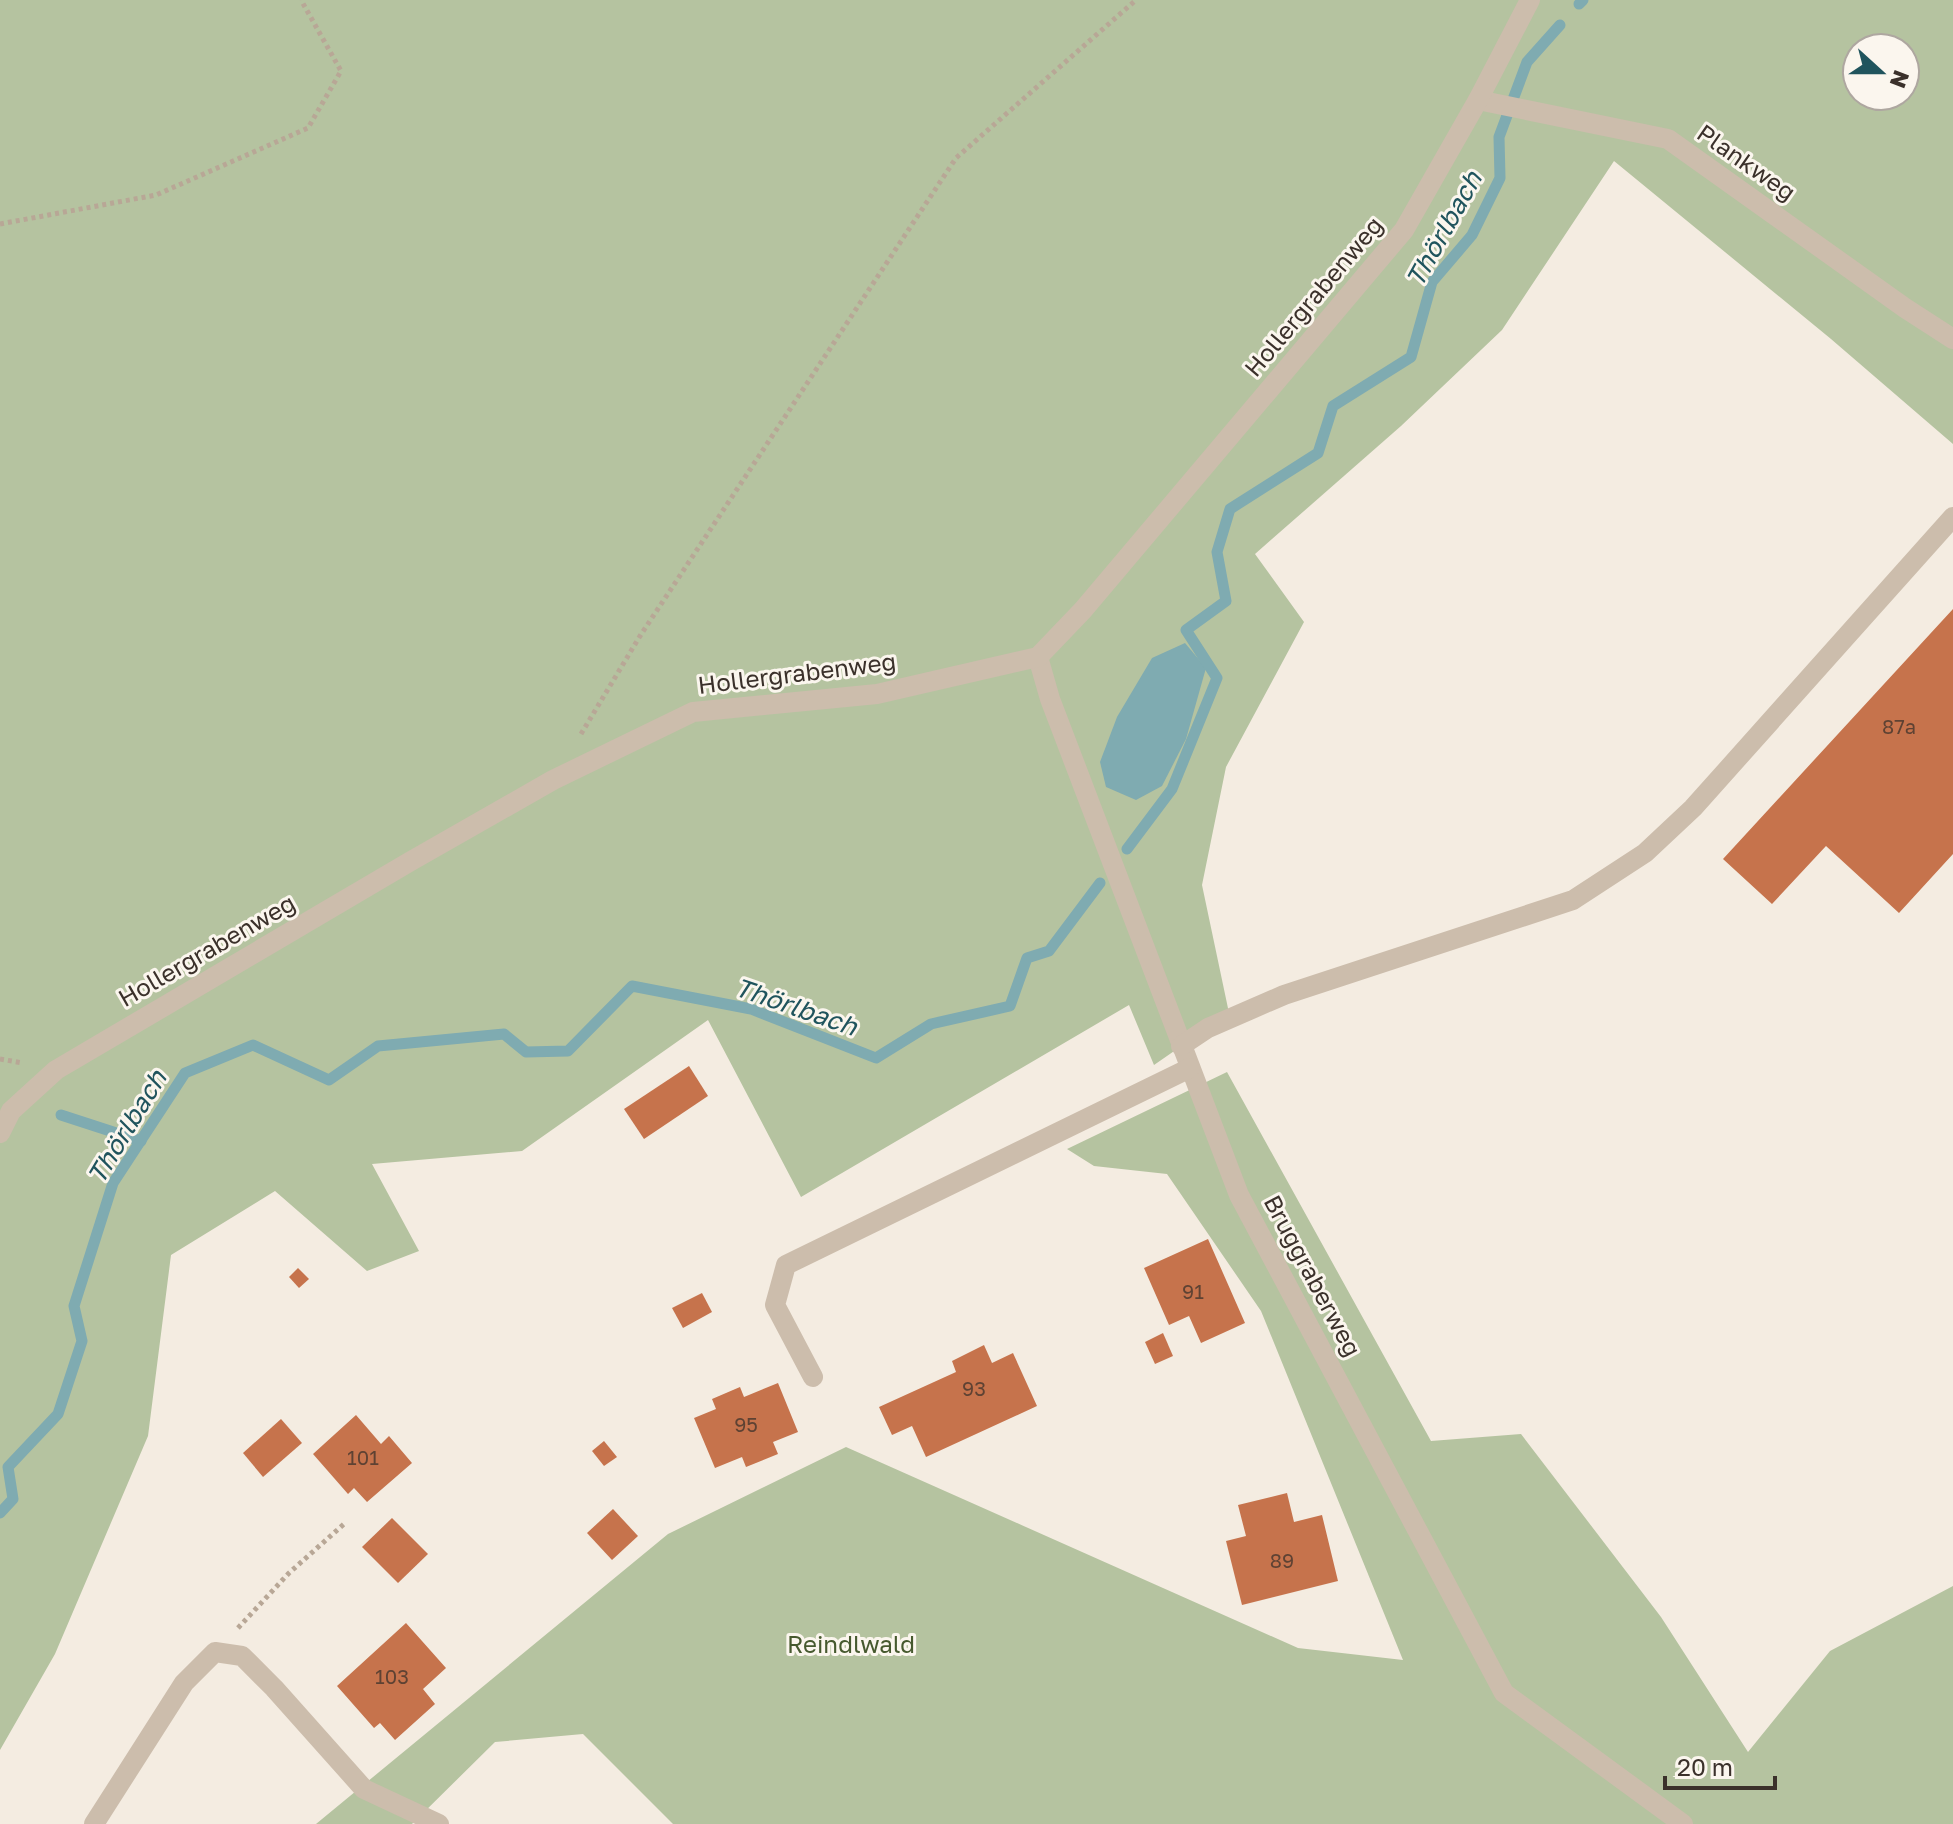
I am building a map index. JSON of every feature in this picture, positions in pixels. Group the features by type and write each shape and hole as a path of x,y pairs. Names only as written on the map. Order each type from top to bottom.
{"street":[{"name":"Hollergrabenweg","path":"0,1133 11,1111 56,1070 553,780 693,712 877,694 1038,657 1083,610 1404,230 1478,100 1530,0"},
{"name":"Plankweg","path":"1478,100 1668,139 1953,339"},
{"path":"1181,1046 1208,1028 1284,995 1573,900 1645,853 1693,808 1953,517"},
{"name":"Bruggraberweg","path":"1038,657 1050,699 1239,1195 1504,1693 1683,1824"},
{"path":"813,1377 775,1305 786,1265 1190,1068"},
{"path":"94,1824 184,1683 215,1652 242,1656 364,1789 439,1824"}],"path":[{"path":"0,224 156,195 308,128 341,71 301,0"},
{"path":"553,780 640,636 956,158 1136,0"},
{"path":"215,1652 289,1573 344,1524"}],"green space":[{"path":"0,0 1953,0 1953,444 1831,339 1614,161 1502,330 1401,426 1255,554 1304,622 1226,767 1202,885 1229,1013 1154,1065 1129,1005 801,1197 708,1020 522,1151 372,1164 419,1251 367,1271 275,1191 171,1255 148,1436 55,1654 0,1750"},
{"name":"Reindlwald","path":"1227,1072 1431,1441 1521,1434 1661,1617 1748,1752 1830,1651 1953,1586 1953,1824 673,1824 583,1734 495,1742 412,1824 316,1824 668,1534 846,1447 1298,1648 1403,1660 1261,1311 1167,1174 1094,1166 1067,1149"}],"water":[{"path":"1185,643 1206,668 1186,739 1162,786 1136,800 1106,787 1100,762 1117,717 1152,658"}],"building":[{"path":"1953,609 1953,854 1899,913 1826,846 1772,904 1723,859"},
{"path":"689,1066 708,1096 644,1139 624,1109"},
{"path":"1208,1239 1245,1323 1201,1343 1189,1316 1169,1325 1144,1268"},
{"path":"298,1268 309,1279 299,1288 289,1277"},
{"path":"702,1293 712,1312 683,1328 672,1308"},
{"path":"1163,1333 1173,1356 1155,1364 1145,1342"},
{"path":"984,1345 992,1363 1013,1353 1037,1406 926,1457 912,1426 892,1435 879,1407 956,1372 952,1361"},
{"path":"778,1383 798,1432 773,1442 778,1454 746,1467 742,1457 715,1468 694,1418 716,1409 712,1399 740,1387 744,1397"},
{"path":"356,1415 381,1444 389,1436 412,1463 367,1502 354,1488 348,1494 313,1454"},
{"path":"281,1419 302,1443 263,1477 243,1453"},
{"path":"604,1441 617,1457 604,1466 592,1451"},
{"path":"1287,1493 1294,1522 1322,1515 1338,1581 1242,1605 1226,1541 1246,1536 1238,1505"},
{"path":"613,1509 638,1536 612,1560 587,1533"},
{"path":"392,1518 428,1554 398,1583 362,1547"},
{"path":"406,1623 446,1668 423,1689 435,1704 395,1740 380,1723 374,1728 337,1686"}],"waterway":[{"name":"Thörlbach","path":"1579,4 1583,0"},
{"name":"Thörlbach","path":"1127,849 1172,789 1217,678 1186,630 1226,601 1217,552 1230,509 1318,453 1333,406 1411,357 1432,282 1472,235 1500,178 1499,137 1527,62 1560,25"},
{"name":"Thörlbach","path":"0,1513 13,1499 8,1467 58,1414 82,1341 74,1306 113,1183 185,1073 253,1045 329,1080 378,1046 504,1034 526,1052 568,1051 632,986 751,1009 876,1058 931,1024 1010,1006 1027,958 1049,951 1100,883"},
{"path":"61,1115 141,1141"}]}
